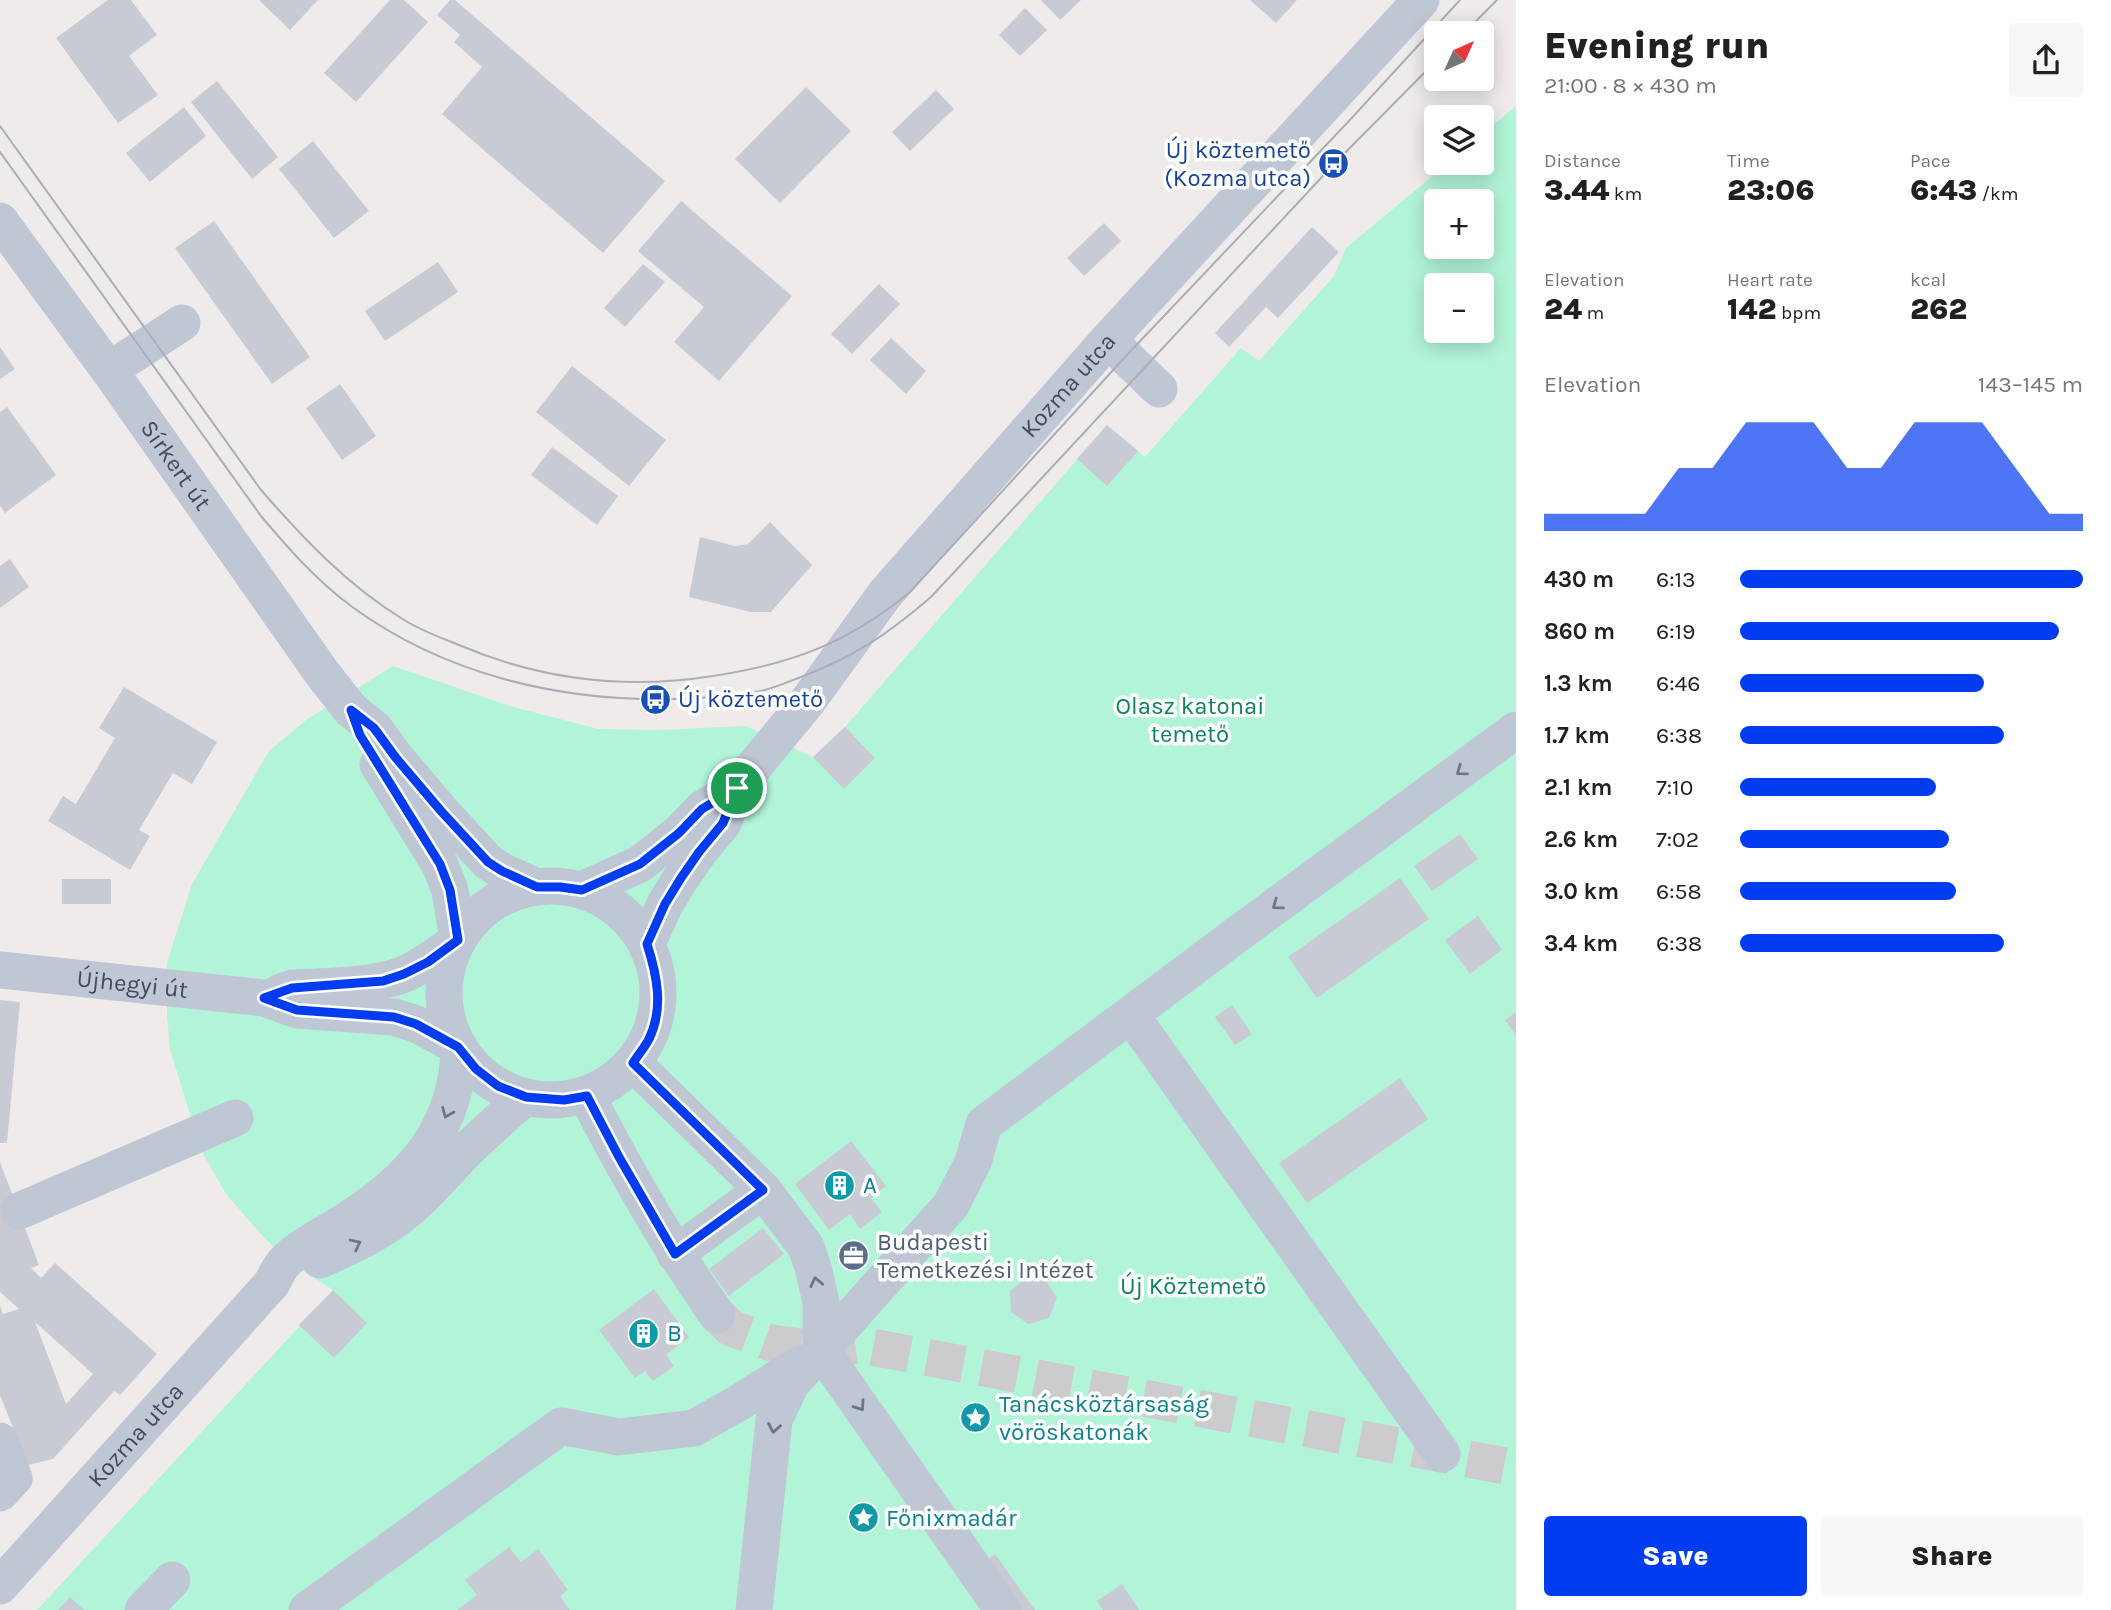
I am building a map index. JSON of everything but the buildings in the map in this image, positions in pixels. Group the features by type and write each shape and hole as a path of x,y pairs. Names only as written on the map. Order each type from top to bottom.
{"street":[{"name":"Kozma utca","path":"647,944 665,904 681,878 723,823 737,788 808,701 885,594 1108,340 1421,0"},
{"name":"Sírkert út","path":"0,221 109,370 255,580 351,710 374,728 434,803 488,862 537,887"},
{"path":"109,370 182,323"},
{"path":"1108,340 1160,389"},
{"name":"Sírkert út","path":"351,710 360,735 440,864 450,890 458,940"},
{"path":"754,1610 774,1420 790,1384 951,1205 973,1162 984,1124 1516,730"},
{"name":"Kozma utca","path":"582,890 640,864 679,833 702,809 737,788"},
{"name":"Kozma utca","path":"537,887 582,890 608,901 630,917 647,944 656,970 656,1016 649,1039 633,1063 611,1083 587,1096 564,1100 526,1097 498,1086 476,1069 458,1047 447,1025 442,1004 448,962 458,940 475,918 495,901 537,887"},
{"name":"Újhegyi út","path":"264,998 292,988 383,981 428,962 458,940"},
{"name":"Újhegyi út","path":"0,970 264,998 297,1010 394,1017 416,1024 458,1047"},
{"path":"1131,1015 1442,1454"},
{"name":"Kozma utca","path":"0,1586 272,1283 284,1263 319,1236 376,1200 403,1177 424,1153 448,1111 457,1078 458,1047"},
{"path":"633,1063 763,1190 806,1247 821,1302 821,1350 1003,1610"},
{"path":"587,1096 675,1254 718,1315"},
{"name":"Kozma utca","path":"272,1283 358,1243 408,1211 468,1149 526,1097"},
{"path":"19,1211 235,1118"},
{"path":"675,1254 763,1190"},
{"path":"307,1610 561,1426 619,1437 694,1427 740,1402 821,1350"},
{"path":"0,1441 14,1478 0,1493"},
{"path":"143,1610 172,1580"}],"green space":[{"name":"Új Köztemető","path":"1516,106 1516,1610 37,1610 333,1290 285,1259 226,1194 201,1150 170,1049 167,963 192,884 269,751 306,720 393,666 510,706 598,729 660,730 746,726 813,757 845,727 1107,425 1145,457 1241,348 1259,361 1334,276 1346,248 1434,175 1494,175 1494,124"}],"tunnel":[{"path":"717,1315 731,1328 771,1343 821,1350 861,1345 1516,1468"}],"tram line":[{"path":"0,126 261,490 309,543 362,590 422,630 521,667 616,682 680,680 742,671 818,649 864,625 910,592 1126,356 1460,0"},
{"path":"1476,21 1497,0"},
{"path":"0,152 261,516 314,575 338,596 387,630 425,650 506,680 547,689 633,699 708,698 761,691 838,661 870,643 931,597 1334,164 1424,73"}],"place":[{"name":"Új köztemető (Kozma utca)","path":"1334,164"},
{"name":"Új köztemető","path":"655,699"},
{"name":"A","path":"840,1185"},
{"name":"Budapesti Temetkezési Intézet","path":"854,1256"},
{"name":"B","path":"644,1333"},
{"name":"Tanácsköztársaság vöröskatonák","path":"976,1418"},
{"name":"Főnixmadár","path":"863,1518"}],"route":[{"path":"351,710 374,728 441,811 488,862 537,887 582,890 616,876 654,854 702,809 737,788 723,823 681,878 665,904 647,944 656,970 656,1016 649,1039 633,1063 763,1190 675,1254 587,1096 564,1100 526,1097 498,1086 476,1069 458,1047 416,1024 394,1017 297,1010 264,998 292,988 383,981 428,962 458,940 450,890 440,864 360,735 351,710"}],"park label":[{"name":"Olasz katonai temető","path":"1190,720"}]}
